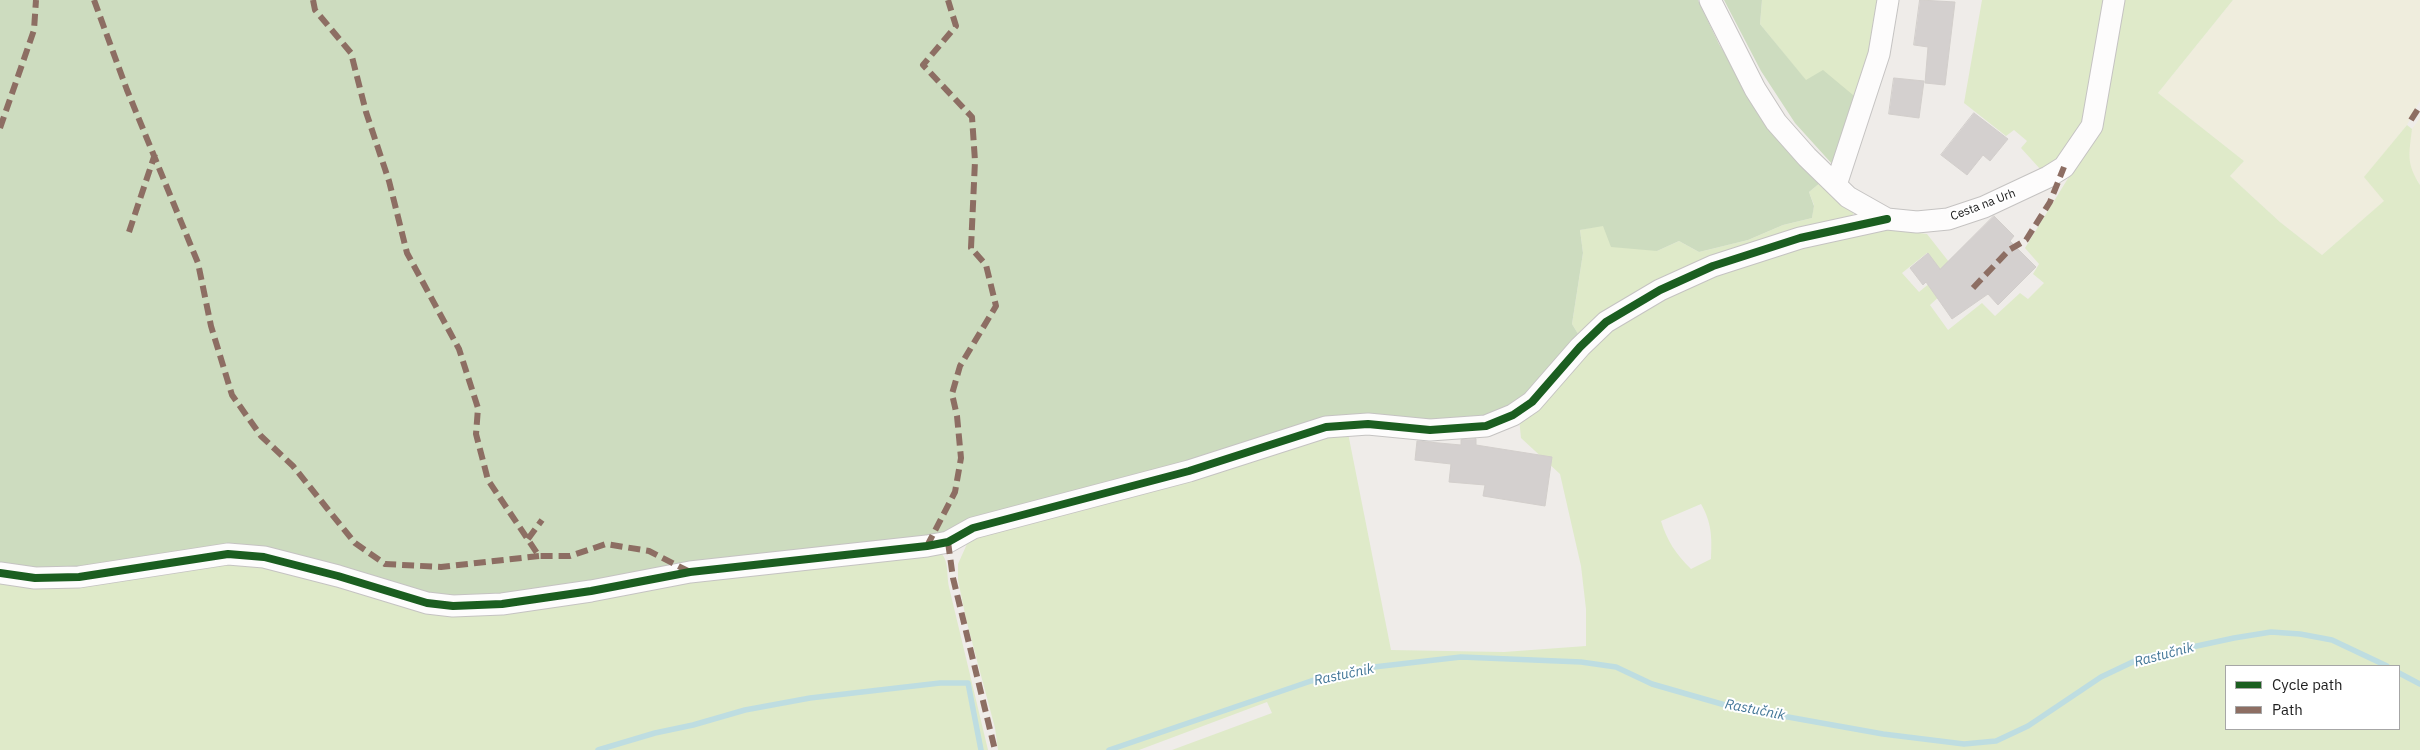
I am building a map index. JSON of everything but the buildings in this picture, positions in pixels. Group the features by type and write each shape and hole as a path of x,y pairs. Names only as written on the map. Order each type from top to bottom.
{"street":[{"name":"Cesta na Urh","path":"1710,0 1755,89 1776,122 1848,197 1887,219 1917,222 1948,220 1984,207 2048,177 2064,167 2092,126 2114,0"},
{"path":"1836,185 1879,54 1888,0"},
{"path":"0,573 35,578 79,577 228,554 264,557 338,576 427,603 453,606 502,604 591,592 690,572 927,546 948,542 973,528 1189,471 1326,427 1368,424 1430,430 1486,426 1513,415 1532,402 1580,347 1606,322 1660,290 1713,266 1800,238 1887,219"}],"shaded area":[{"path":"2233,0 2420,0 2420,101 2407,125 2365,177 2385,201 2322,255 2280,222 2230,176 2244,161 2158,93"},
{"path":"2420,118 2420,185 2411,171 2408,153 2412,129"}],"green space":[{"path":"0,0 1698,0 1719,44 1769,127 1820,183 1809,192 1814,206 1812,218 1783,225 1748,240 1699,252 1679,241 1657,251 1611,247 1603,226 1580,230 1583,253 1572,324 1580,337 1538,386 1489,419 1452,425 1369,416 947,534 455,602 300,560 129,567 0,568"},
{"path":"1724,0 1762,0 1760,24 1806,80 1823,70 1859,100 1833,165 1795,123 1761,71"},
{"path":"1762,0 1882,0 1859,100 1806,81 1760,24"},
{"path":"1982,0 2107,0 2084,130 2059,162 2041,170 2021,148 2027,141 2014,130 2006,136 1964,103"},
{"path":"2123,0 2233,0 2158,93 2244,161 2230,176 2280,222 2322,255 2384,201 2364,177 2407,125 2412,129 2410,158 2412,170 2420,185 2420,750 1172,750 1272,713 1267,702 1139,750 998,750 995,728 966,619 958,580 958,564 971,535 1305,440 1348,433 1391,650 1504,652 1586,646 1586,609 1581,566 1560,474 1521,438 1519,418 1582,351 1655,299 1793,244 1889,229 1927,234 1949,262 1958,279 1930,305 1948,330 1982,303 1995,316 2020,293 2028,299 2044,283 2033,274 2039,264 2025,248 2096,133","holes":["1927,253 1942,273 1919,292 1902,273","1701,504 1710,531 1711,559 1691,569 1673,547 1661,521"]},
{"path":"1820,183 1854,213 1850,218 1780,238 1580,337 1572,324 1583,253 1580,230 1603,225 1657,251 1679,241 1699,252 1748,240 1783,225 1812,218 1814,205 1809,192"},
{"path":"937,550 946,561 949,587 988,750 0,750 0,580 221,561 693,578"}],"waterway":[{"name":"Rastučnik","path":"1109,750 1311,681 1365,668 1461,657 1581,662 1616,667 1652,684 1732,707 1883,734 1964,744 1996,741 2028,726 2101,677 2141,658 2234,638 2271,632 2300,634 2332,640 2385,665"},
{"name":"Rastučnik","path":"2400,674 2420,684"},
{"path":"598,750 745,710 810,698 940,683 968,683 981,750"}],"marked path":[{"path":"0,128 34,30 36,0"},
{"path":"94,0 127,90 198,263 211,326 232,395 261,436 293,466 355,543 385,564 441,567 539,556"},
{"path":"313,0 315,10 351,53 366,112 389,181 407,253 459,349 478,408 476,434 488,480 539,556 570,556 606,544 649,551 688,571"},
{"path":"927,546 955,492 961,458 957,416 952,394 960,366 996,306 986,265 971,248 975,161 972,117 923,65 956,26 948,0"},
{"path":"2411,120 2420,106"},
{"path":"129,232 155,154"},
{"path":"1973,288 2009,250 2026,240 2050,202 2064,167"},
{"path":"528,539 542,520"},
{"path":"948,542 953,578 995,750"}],"cycle path":[{"path":"0,573 35,578 79,577 228,554 264,557 338,576 427,603 453,606 502,604 591,591 690,572 927,546 948,542 973,528 1189,471 1326,427 1368,424 1430,430 1486,426 1513,415 1532,402 1580,347 1606,322 1660,290 1713,266 1800,238 1887,219"}]}
